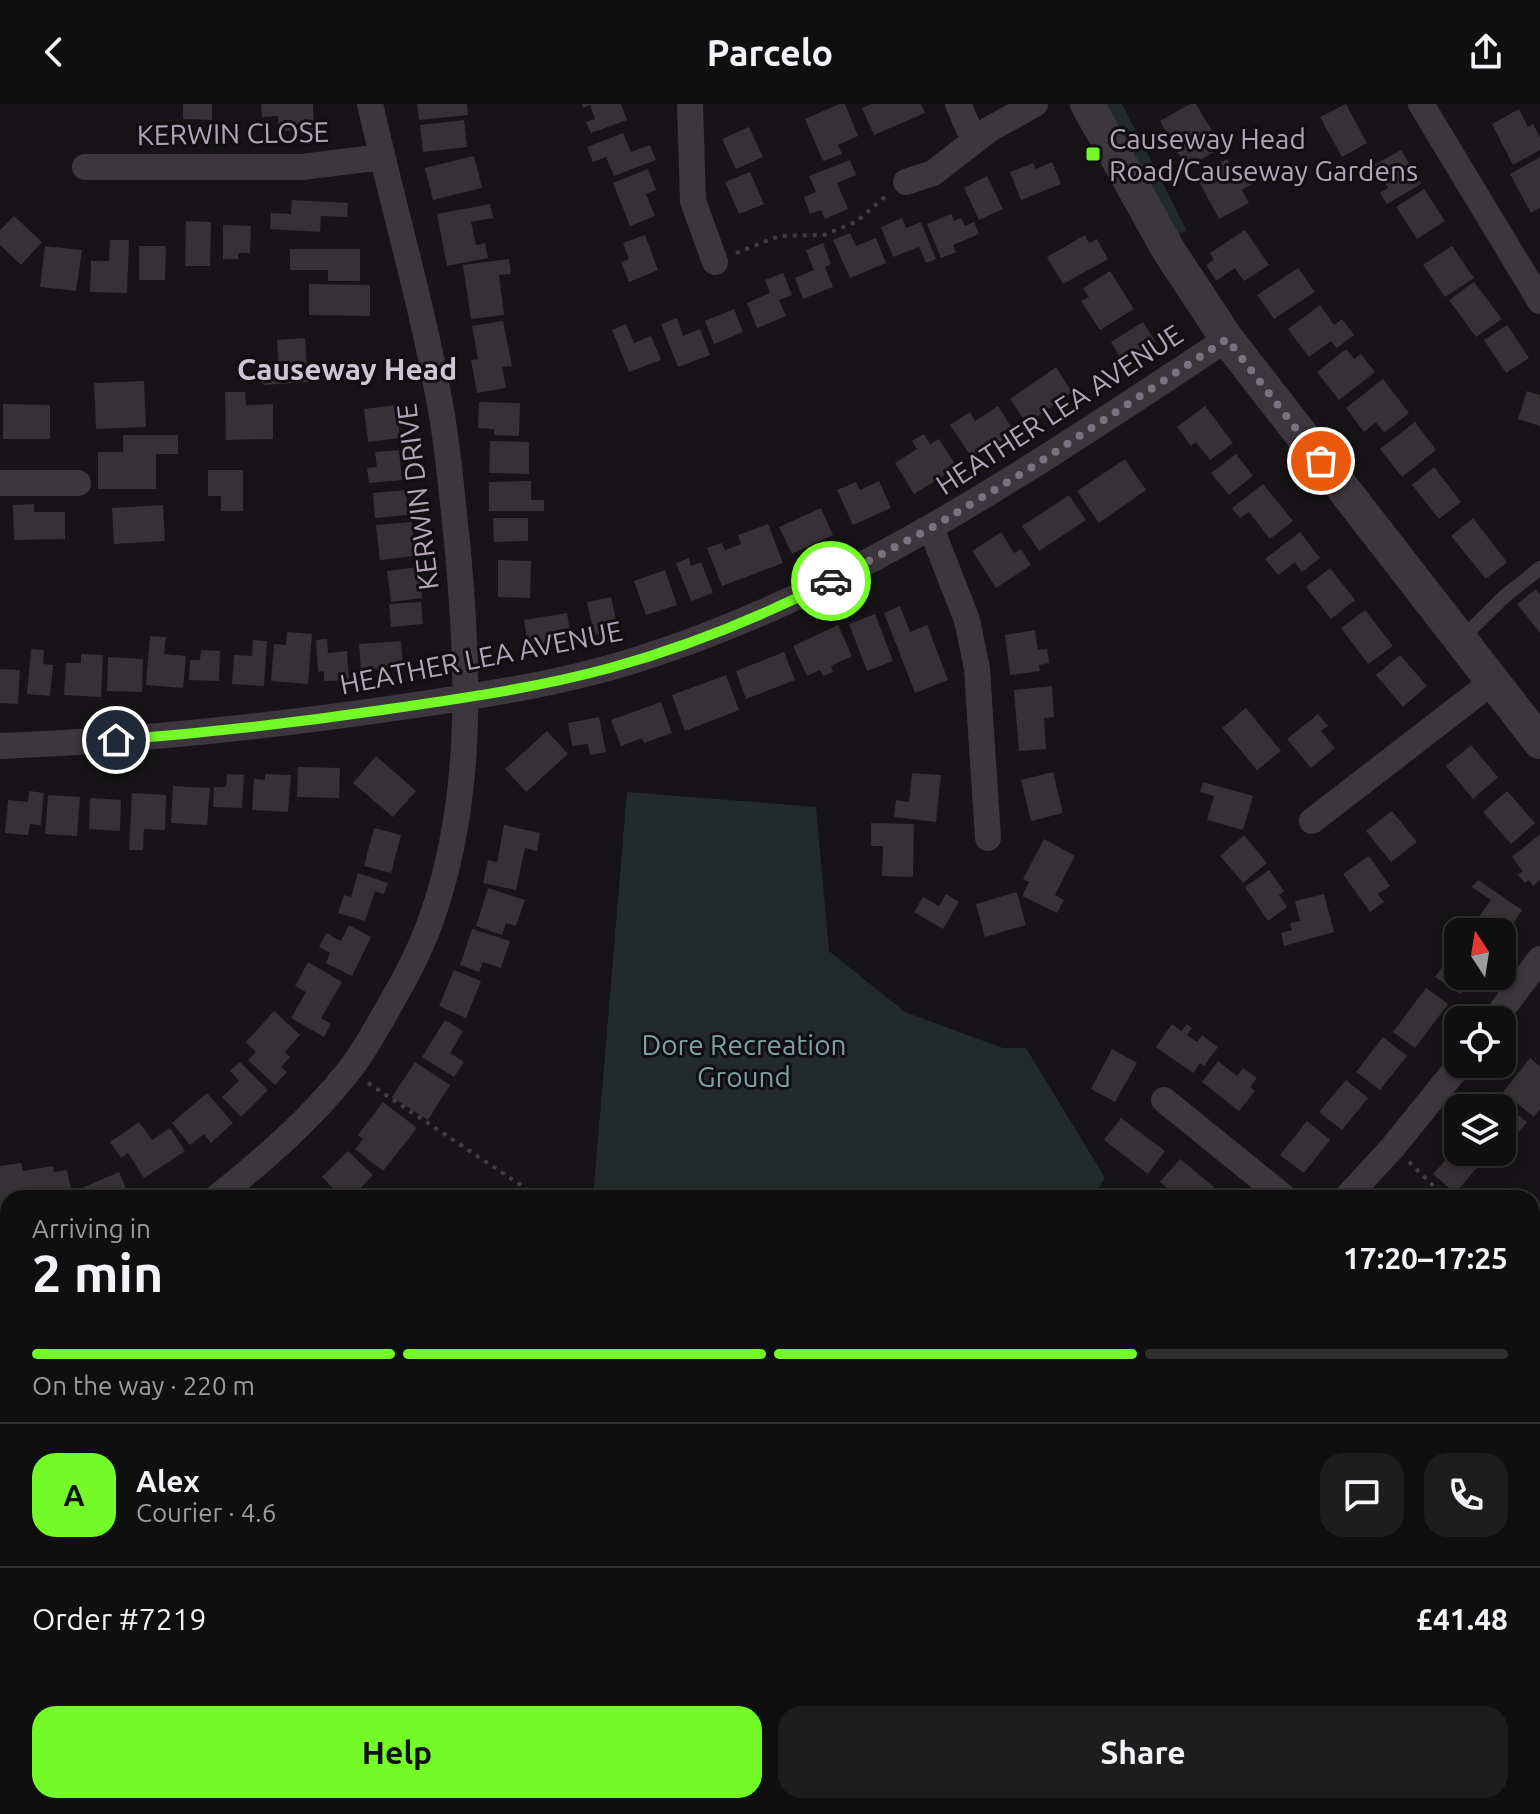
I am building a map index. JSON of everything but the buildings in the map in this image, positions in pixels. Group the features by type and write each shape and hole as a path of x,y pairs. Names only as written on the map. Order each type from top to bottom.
{"street":[{"name":"KERWIN DRIVE","path":"225,1190 291,1134 349,1071 397,993 432,918 454,822 465,741 462,589 441,412 423,323 370,104"},
{"path":"690,104 693,201 715,262"},
{"path":"958,104 974,141"},
{"path":"906,182 933,173 974,141 1035,104"},
{"path":"1087,104 1169,251 1227,339 1540,742"},
{"path":"1409,107 1540,301"},
{"name":"KERWIN CLOSE","path":"85,167 302,167 382,157"},
{"name":"HEATHER LEA AVENUE","path":"0,746 197,733 300,722 466,698 572,677 658,653 804,594 931,528 1026,471 1227,339"},
{"path":"0,483 78,483"},
{"path":"931,528 967,620 977,669 988,838"},
{"path":"1312,821 1492,682"},
{"path":"1505,1006 1540,959"},
{"path":"1353,1190 1449,1078"},
{"path":"1164,1100 1275,1190"}],"lane":[{"path":"1461,640 1505,596 1540,568"}],"path":[{"path":"715,262 779,236 824,235 856,222 906,182"},
{"path":"349,1071 528,1190"},
{"path":"1393,1147 1438,1190"}],"green space":[{"path":"1102,104 1122,104 1187,231 1175,234"},
{"name":"Dore Recreation Ground","path":"627,792 816,807 829,951 905,1012 1003,1048 1026,1048 1105,1178 1097,1190 594,1190"}],"way so far":[{"path":"831,581 931,528 1026,471 1227,339 1321,461"}],"place":[{"name":"Causeway Head Road/Causeway Gardens","path":"1093,154"}],"district":[{"name":"Causeway Head","path":"347,369"}],"route":[{"path":"116,740 300,722 466,698 572,677 645,657 721,630 831,581"}]}
